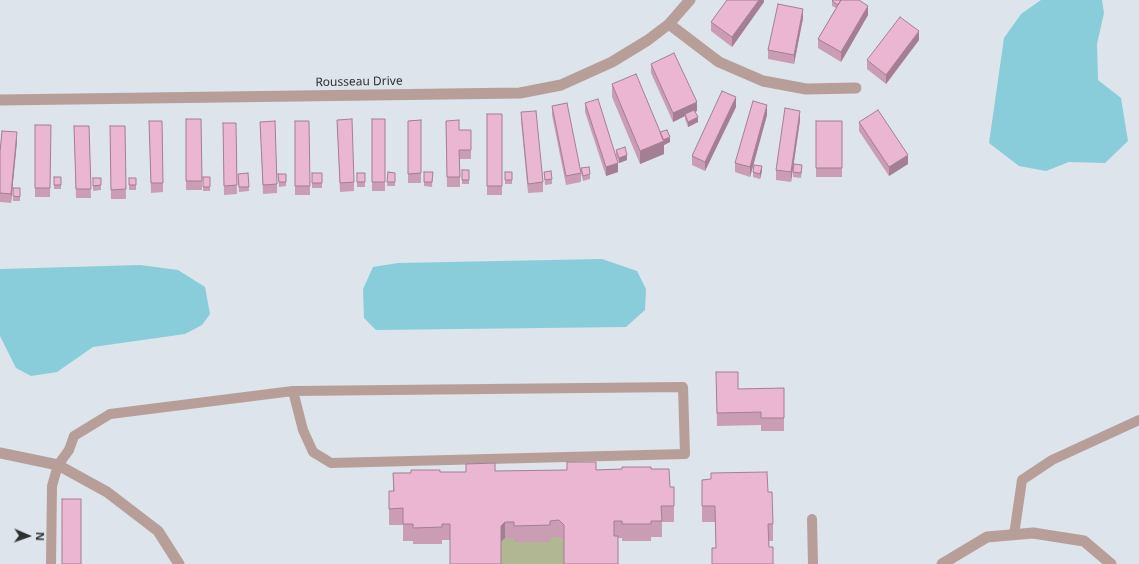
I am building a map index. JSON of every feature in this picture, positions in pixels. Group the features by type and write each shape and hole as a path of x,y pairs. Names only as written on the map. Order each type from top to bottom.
{"street":[{"name":"Rousseau Drive","path":"0,100 520,93 561,85 612,62 648,40 669,24 690,0"},
{"path":"669,24 719,62 763,81 806,89 856,88"},
{"path":"0,453 58,465 107,492 158,531 179,564"},
{"path":"942,564 987,537 1032,533 1084,541 1111,564"}],"lane":[{"path":"50,564 52,486 58,465 69,450 74,436 110,414 293,391 683,387 685,454 330,463 313,452 303,430 293,391"},
{"path":"1014,535 1022,480 1052,460 1139,420"},
{"path":"812,519 813,564"}],"green space":[{"path":"550,537 559,537 564,541 564,564 501,564 501,542 505,538 514,538 514,542 550,542"}],"water":[{"path":"1041,0 1102,0 1104,13 1097,44 1098,80 1121,98 1128,141 1105,163 1069,162 1046,171 1019,166 989,143 1004,38 1021,14"},
{"path":"602,259 637,271 646,289 645,310 626,327 376,330 364,318 363,289 373,267 398,263"},
{"path":"140,265 178,270 205,287 210,314 202,325 185,334 93,347 57,372 31,376 16,368 0,336 0,269"}],"building":[{"path":"727,0 759,0 732,37 711,22"},
{"path":"841,0 838,5 832,1"},
{"path":"841,0 859,0 868,6 841,52 818,39"},
{"path":"778,4 803,9 794,55 768,50"},
{"path":"900,17 919,31 886,75 867,60"},
{"path":"674,53 697,102 673,113 651,64"},
{"path":"636,74 664,141 640,151 612,84"},
{"path":"722,91 736,97 705,162 692,156"},
{"path":"598,99 618,163 606,167 585,103"},
{"path":"753,101 767,105 750,167 735,163"},
{"path":"567,103 581,173 566,176 552,106"},
{"path":"785,108 800,111 791,172 776,170"},
{"path":"694,110 698,117 688,122 685,114"},
{"path":"878,110 908,155 889,167 859,122"},
{"path":"536,111 543,182 528,184 521,112"},
{"path":"487,114 502,114 502,186 487,186"},
{"path":"186,119 201,119 202,181 186,181"},
{"path":"352,119 354,182 340,183 337,120"},
{"path":"372,119 385,119 385,182 372,182"},
{"path":"421,120 421,173 408,174 408,121"},
{"path":"459,120 459,130 471,130 471,150 459,150 460,177 447,177 446,121"},
{"path":"149,121 162,121 163,183 151,183"},
{"path":"275,121 277,184 263,185 260,122"},
{"path":"295,121 309,121 310,186 295,186"},
{"path":"816,121 842,121 842,168 816,168"},
{"path":"223,123 236,123 237,185 224,186"},
{"path":"35,125 51,125 50,188 35,188"},
{"path":"74,126 89,126 91,189 76,189"},
{"path":"110,126 125,126 126,189 111,190"},
{"path":"667,130 670,137 663,140 660,132"},
{"path":"2,131 17,132 11,194 0,193 0,152"},
{"path":"625,147 627,155 619,158 616,150"},
{"path":"794,164 802,165 801,173 793,172"},
{"path":"754,165 762,166 760,174 753,172"},
{"path":"589,167 590,174 583,176 581,168"},
{"path":"462,170 469,170 469,180 462,180"},
{"path":"551,171 552,179 545,180 544,172"},
{"path":"388,172 395,173 395,182 387,182"},
{"path":"424,172 433,172 432,182 424,182"},
{"path":"505,172 512,172 512,180 505,180"},
{"path":"248,173 249,187 239,187 238,174"},
{"path":"312,173 322,173 322,183 312,183"},
{"path":"357,173 365,173 365,182 357,182"},
{"path":"278,174 286,174 286,182 279,182"},
{"path":"54,177 61,177 61,185 54,185"},
{"path":"203,177 210,177 210,187 203,187"},
{"path":"93,178 101,178 101,185 93,186"},
{"path":"129,178 136,178 136,185 129,185"},
{"path":"13,188 20,188 20,197 13,196"},
{"path":"716,372 738,372 738,389 784,388 784,418 761,418 761,412 717,413"},
{"path":"567,462 596,462 596,470 622,469 622,467 651,467 651,469 669,469 670,487 674,487 674,506 661,506 662,521 651,521 651,524 622,524 622,521 614,521 614,536 618,536 618,564 564,564 564,525 559,520 550,521 550,525 514,526 514,522 505,522 501,526 501,564 450,564 450,524 442,524 442,527 413,528 413,524 403,524 403,508 389,509 389,491 394,491 393,473 411,473 411,470 466,472 466,464 495,463 495,471 567,470"},
{"path":"767,472 768,492 772,492 773,524 768,524 769,547 773,547 773,564 712,564 712,548 716,548 715,506 702,506 702,480 711,479 711,473"},
{"path":"62,499 81,499 81,564 62,564"}]}
